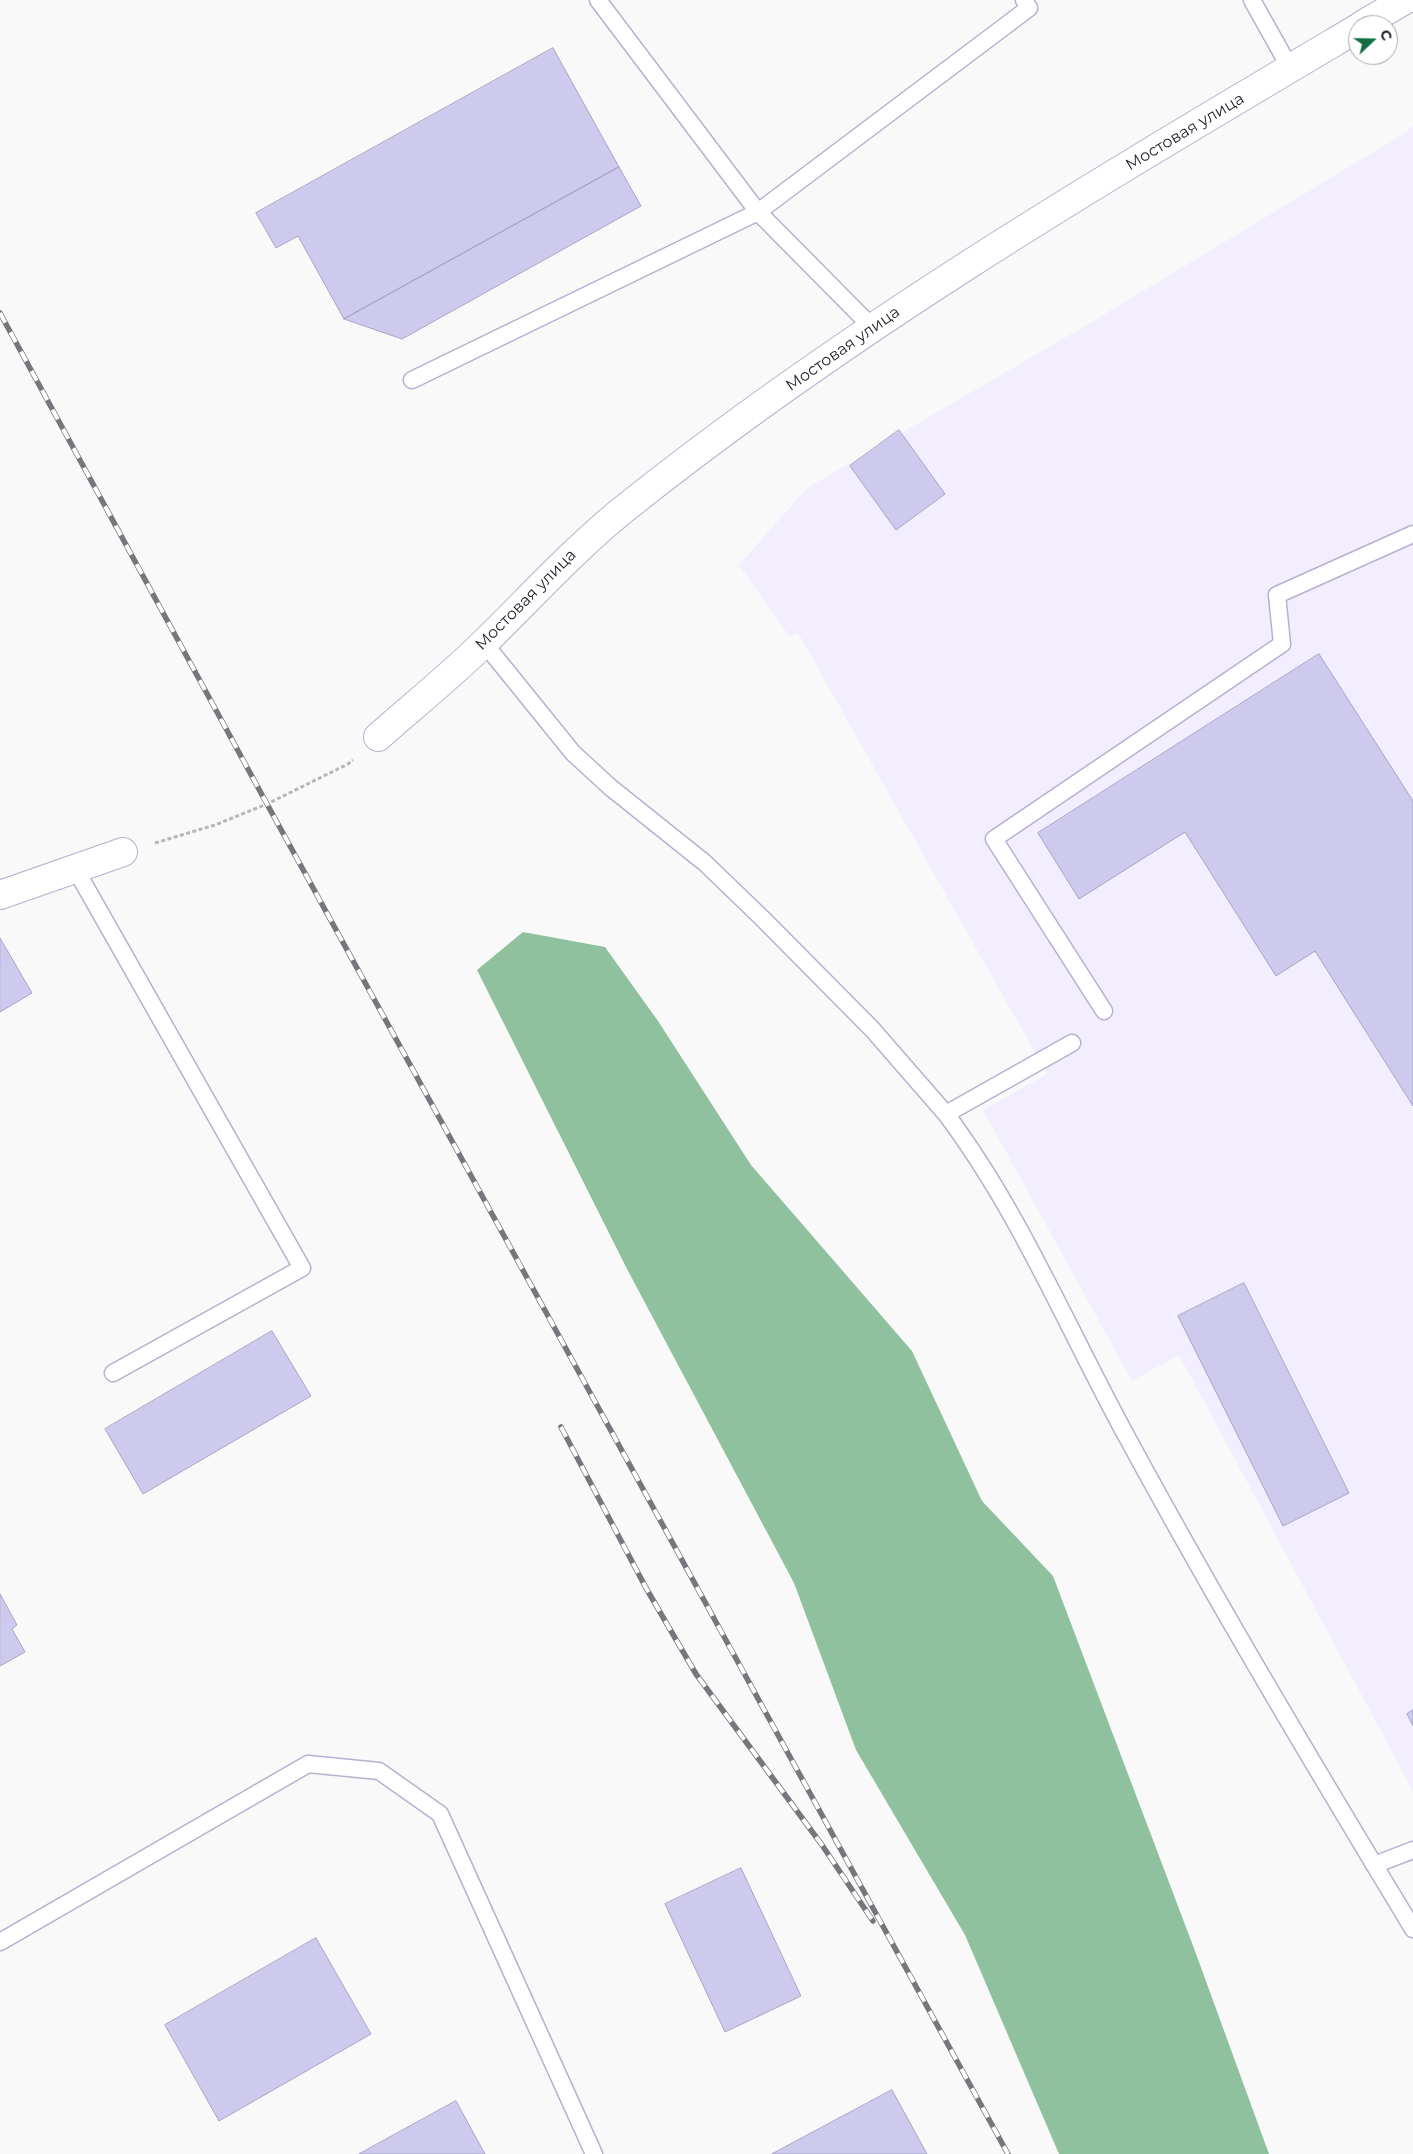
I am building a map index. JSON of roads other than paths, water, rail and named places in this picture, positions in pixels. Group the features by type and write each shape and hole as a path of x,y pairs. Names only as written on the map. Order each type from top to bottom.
{"street":[{"path":"1379,15 1404,0"},
{"name":"Мостовая улица","path":"378,737 484,643 578,548 680,466 872,327 1028,228 1348,34"},
{"path":"0,895 123,852"}],"lane":[{"path":"598,0 758,212 872,327"},
{"path":"412,380 758,212 1029,8 1024,0"},
{"path":"1252,0 1290,68"},
{"path":"1104,1011 994,839 1282,644 1277,596 1413,534"},
{"path":"484,643 573,753 610,787 705,863 762,918 872,1029 946,1114 974,1152 1025,1237 1114,1413 1178,1531 1413,1929"},
{"path":"76,870 302,1268 113,1373"},
{"path":"946,1114 1072,1043"},
{"path":"0,1942 308,1764 379,1771 440,1814 594,2154"},
{"path":"1374,1865 1413,1850"}],"railway":[{"path":"0,313 267,804 1008,2154"},
{"path":"561,1427 646,1588 696,1674 822,1845 873,1921"}]}
